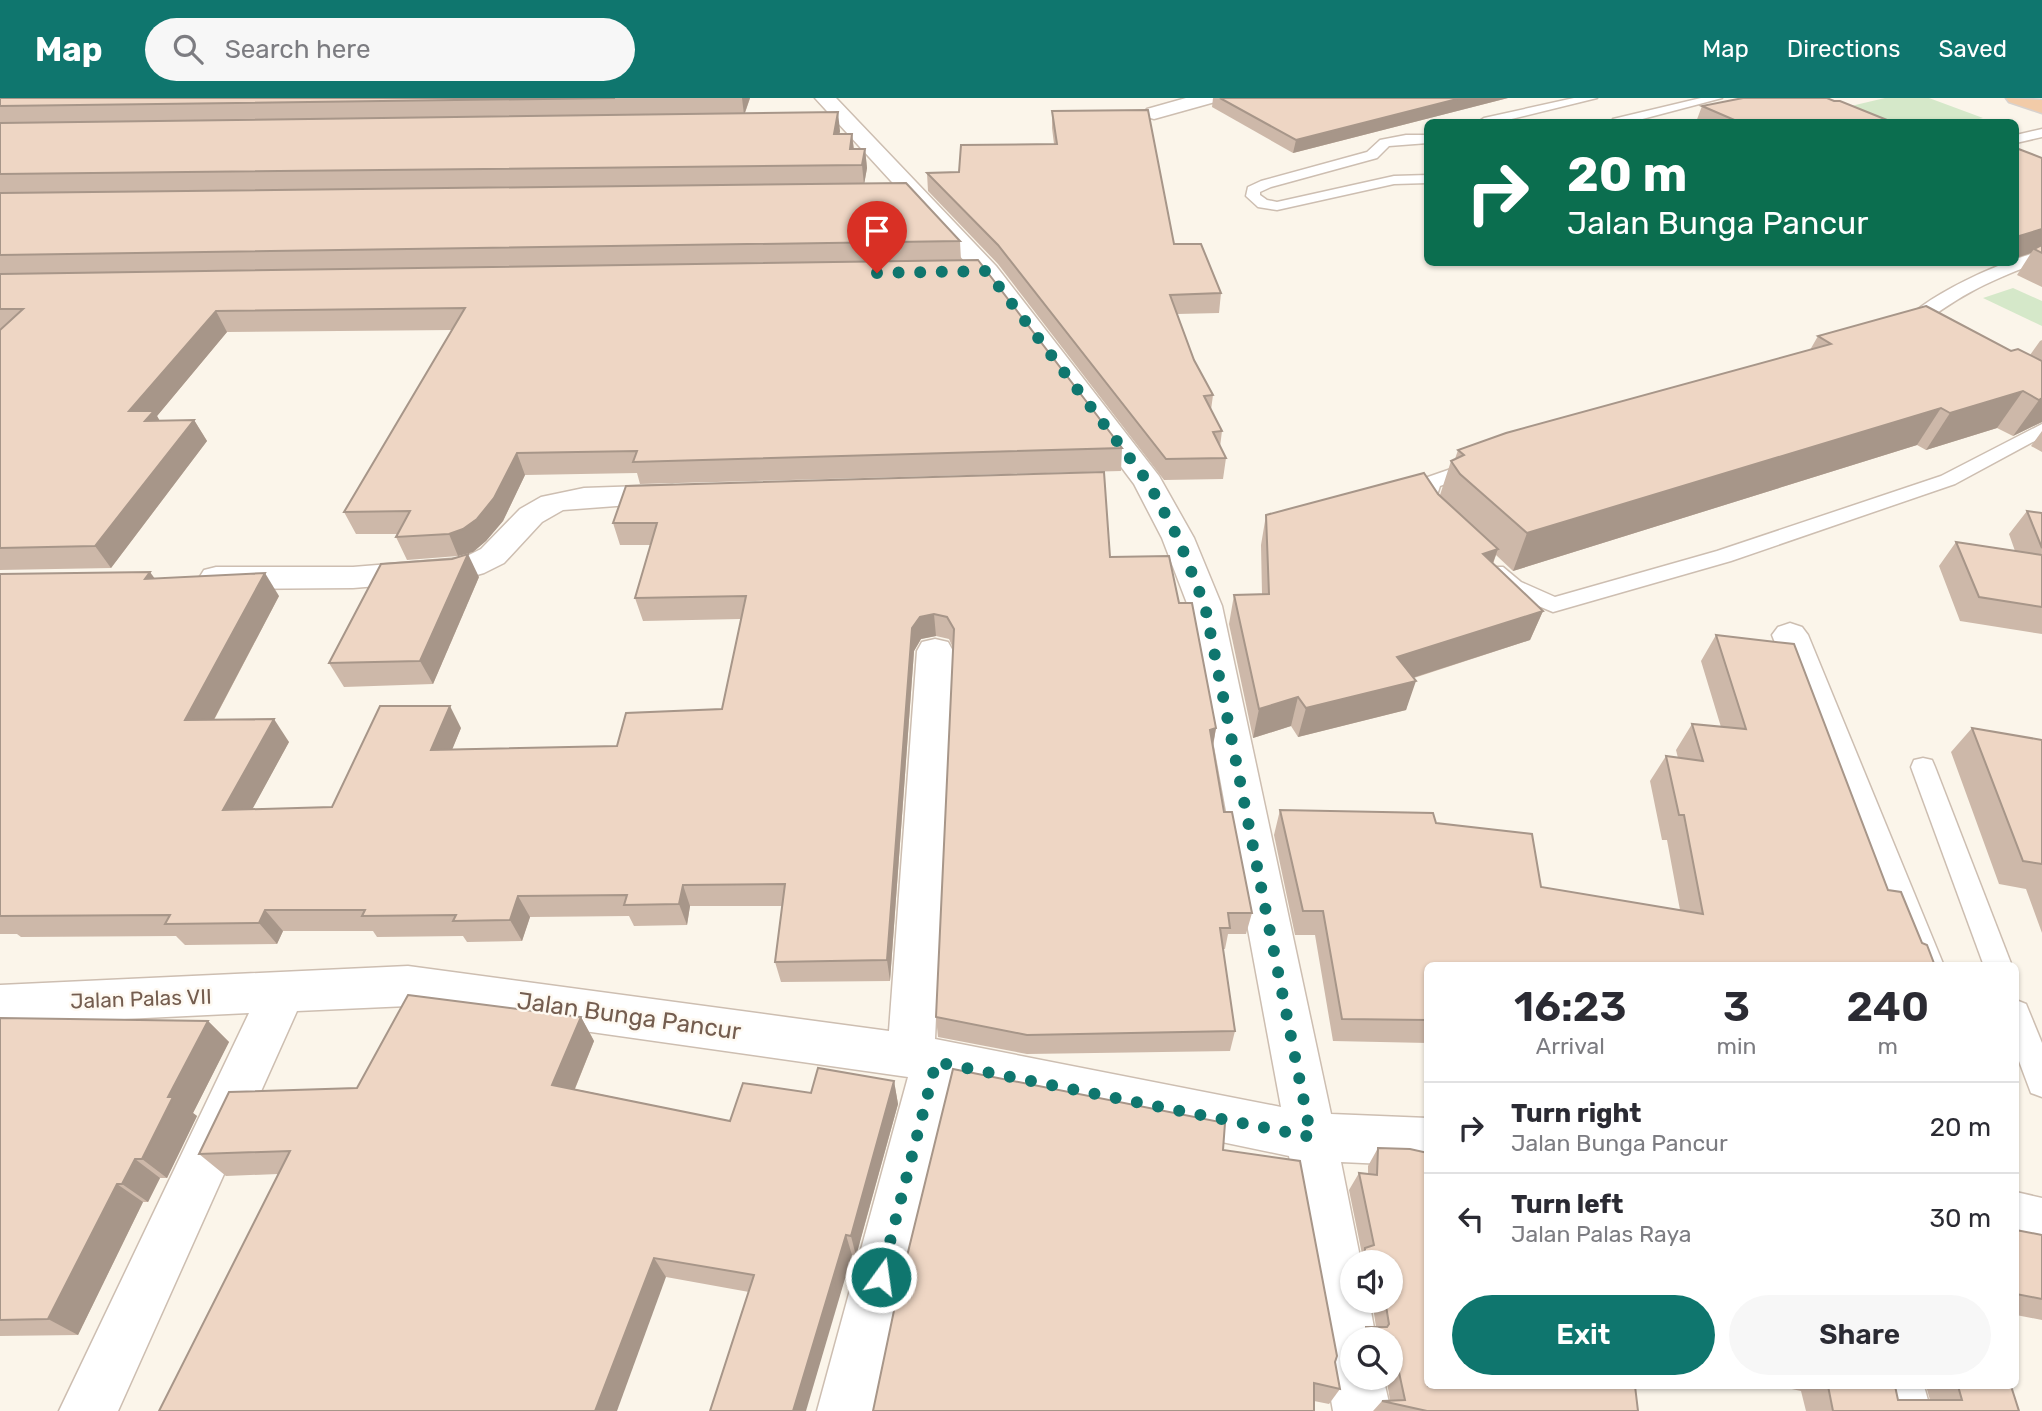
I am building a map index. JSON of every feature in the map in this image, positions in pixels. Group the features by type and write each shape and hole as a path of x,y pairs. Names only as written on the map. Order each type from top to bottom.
{"highway":[{"path":"2016,98 2042,107"}],"street":[{"path":"1154,113 1208,98"},
{"path":"831,114 973,271 1148,482 1178,538 1205,606 1346,1327"},
{"path":"1106,483 1148,482"},
{"path":"182,579 370,576 463,569 486,561 500,551 523,521 542,507 561,499 701,493"},
{"path":"1790,635 1920,962"},
{"path":"846,1411 923,1059 935,651"},
{"name":"Jalan Bunga Pancur","path":"282,993 337,987 408,986 695,1024 923,1059 1311,1137 1424,1142"},
{"path":"89,1411 282,993"},
{"name":"Jalan Palas VII","path":"0,1005 282,993"},
{"path":"1897,1389 1902,1411"},
{"path":"1358,1390 1362,1411"}],"lane":[{"path":"1498,119 1591,98"},
{"path":"1689,98 1702,102"},
{"path":"1631,119 1716,98"},
{"path":"2019,138 2042,133"},
{"path":"1424,139 1385,143 1372,155 1266,184 1253,190 1253,196 1263,204 1277,206 1394,180 1424,179"},
{"path":"2019,265 2042,256"},
{"path":"1883,336 1913,332 1935,305 1980,279 2015,266"},
{"path":"1485,561 1513,587 1553,605 1724,556 1948,480 2042,430"},
{"path":"1447,526 1426,498 1432,482 1497,459"},
{"path":"1923,767 1996,962"},
{"path":"2019,1021 2042,1083"}],"green space":[{"path":"1885,98 1929,98 1983,118 1857,119 1834,110"},
{"path":"2013,288 2042,301 2042,326 1983,298"}],"building":[{"path":"0,98 615,98 0,106"},
{"path":"1220,98 1461,98 1296,140"},
{"path":"1743,98 1827,98 1885,119 1732,119 1702,106"},
{"path":"1148,110 1174,244 1201,244 1221,293 1170,295 1194,360 1213,395 1204,396 1222,431 1213,432 1226,458 1166,459 998,245 927,173 959,172 961,145 1057,144 1052,111"},
{"path":"838,112 834,134 852,134 850,149 865,149 862,165 0,174 0,123"},
{"path":"2019,149 2042,158 2042,229 2019,236"},
{"path":"906,183 960,241 0,255 0,193"},
{"path":"2042,245 2042,253 2034,249"},
{"path":"978,260 1122,448 633,462 637,451 517,453 494,498 477,519 463,529 449,534 396,537 410,511 344,512 465,308 216,311 129,411 154,411 145,421 194,420 95,546 0,548 0,330 23,309 0,309 0,274"},
{"path":"1926,306 2011,351 2018,349 2042,361 2042,398 2039,400 2023,391 1950,413 1941,408 1527,533 1460,474 1451,461 1464,455 1458,450 1506,433 1831,344 1818,336"},
{"path":"1104,472 1110,557 1169,556 1179,603 1192,603 1216,728 1210,730 1224,812 1232,812 1252,913 1228,913 1230,928 1220,928 1235,1031 1027,1035 936,1017 954,629 947,617 934,614 920,617 912,628 887,960 775,962 785,884 683,885 679,904 624,905 627,895 518,896 510,920 453,921 456,915 362,916 365,910 265,910 259,923 165,924 170,915 0,916 0,574 150,572 145,579 265,573 185,720 274,719 223,810 332,807 380,706 450,706 431,750 617,746 626,713 722,709 746,596 635,598 657,523 613,523 626,486"},
{"path":"1424,473 1438,494 1498,549 1483,554 1543,611 1397,657 1416,681 1306,708 1298,697 1259,709 1234,595 1269,594 1266,515"},
{"path":"2027,511 2042,513 2042,548"},
{"path":"1956,542 2042,555 2042,607 1979,597"},
{"path":"468,554 420,661 329,663 381,564 452,559"},
{"path":"1716,635 1794,644 1888,890 1901,892 1922,943 1927,945 1933,962 1424,962 1424,1020 1342,1019 1323,911 1303,911 1280,810 1433,813 1436,823 1532,834 1541,887 1703,914 1684,815 1679,815 1666,756 1703,761 1692,724 1746,729"},
{"path":"1972,728 2042,740 2042,864 2023,861"},
{"path":"408,995 581,1017 552,1085 730,1121 743,1083 811,1093 818,1068 894,1081 851,1236 846,1235 793,1411 710,1411 754,1275 654,1258 595,1411 159,1411 290,1151 199,1154 229,1092 357,1088"},
{"path":"0,1018 208,1021 168,1097 173,1097 142,1159 135,1159 122,1184 117,1184 48,1319 0,1320"},
{"path":"953,1069 1225,1123 1223,1150 1300,1161 1337,1356 1335,1362 1340,1389 1314,1383 1314,1411 873,1411 896,1301"},
{"path":"1378,1148 1424,1152 1424,1389 1635,1389 1638,1411 1427,1411 1382,1401 1405,1400 1403,1327 1387,1327 1387,1313 1403,1313 1403,1250 1365,1250 1374,1245 1359,1173 1377,1175"},
{"path":"2019,1231 2042,1235 2042,1299 2019,1295"},
{"path":"1829,1389 1896,1389 1898,1400 1962,1400 1959,1389 2012,1389 2019,1411 1833,1411"}],"route":[{"path":"877,273 987,271 1148,482 1178,538 1205,606 1311,1137 936,1062 881,1277"}]}
